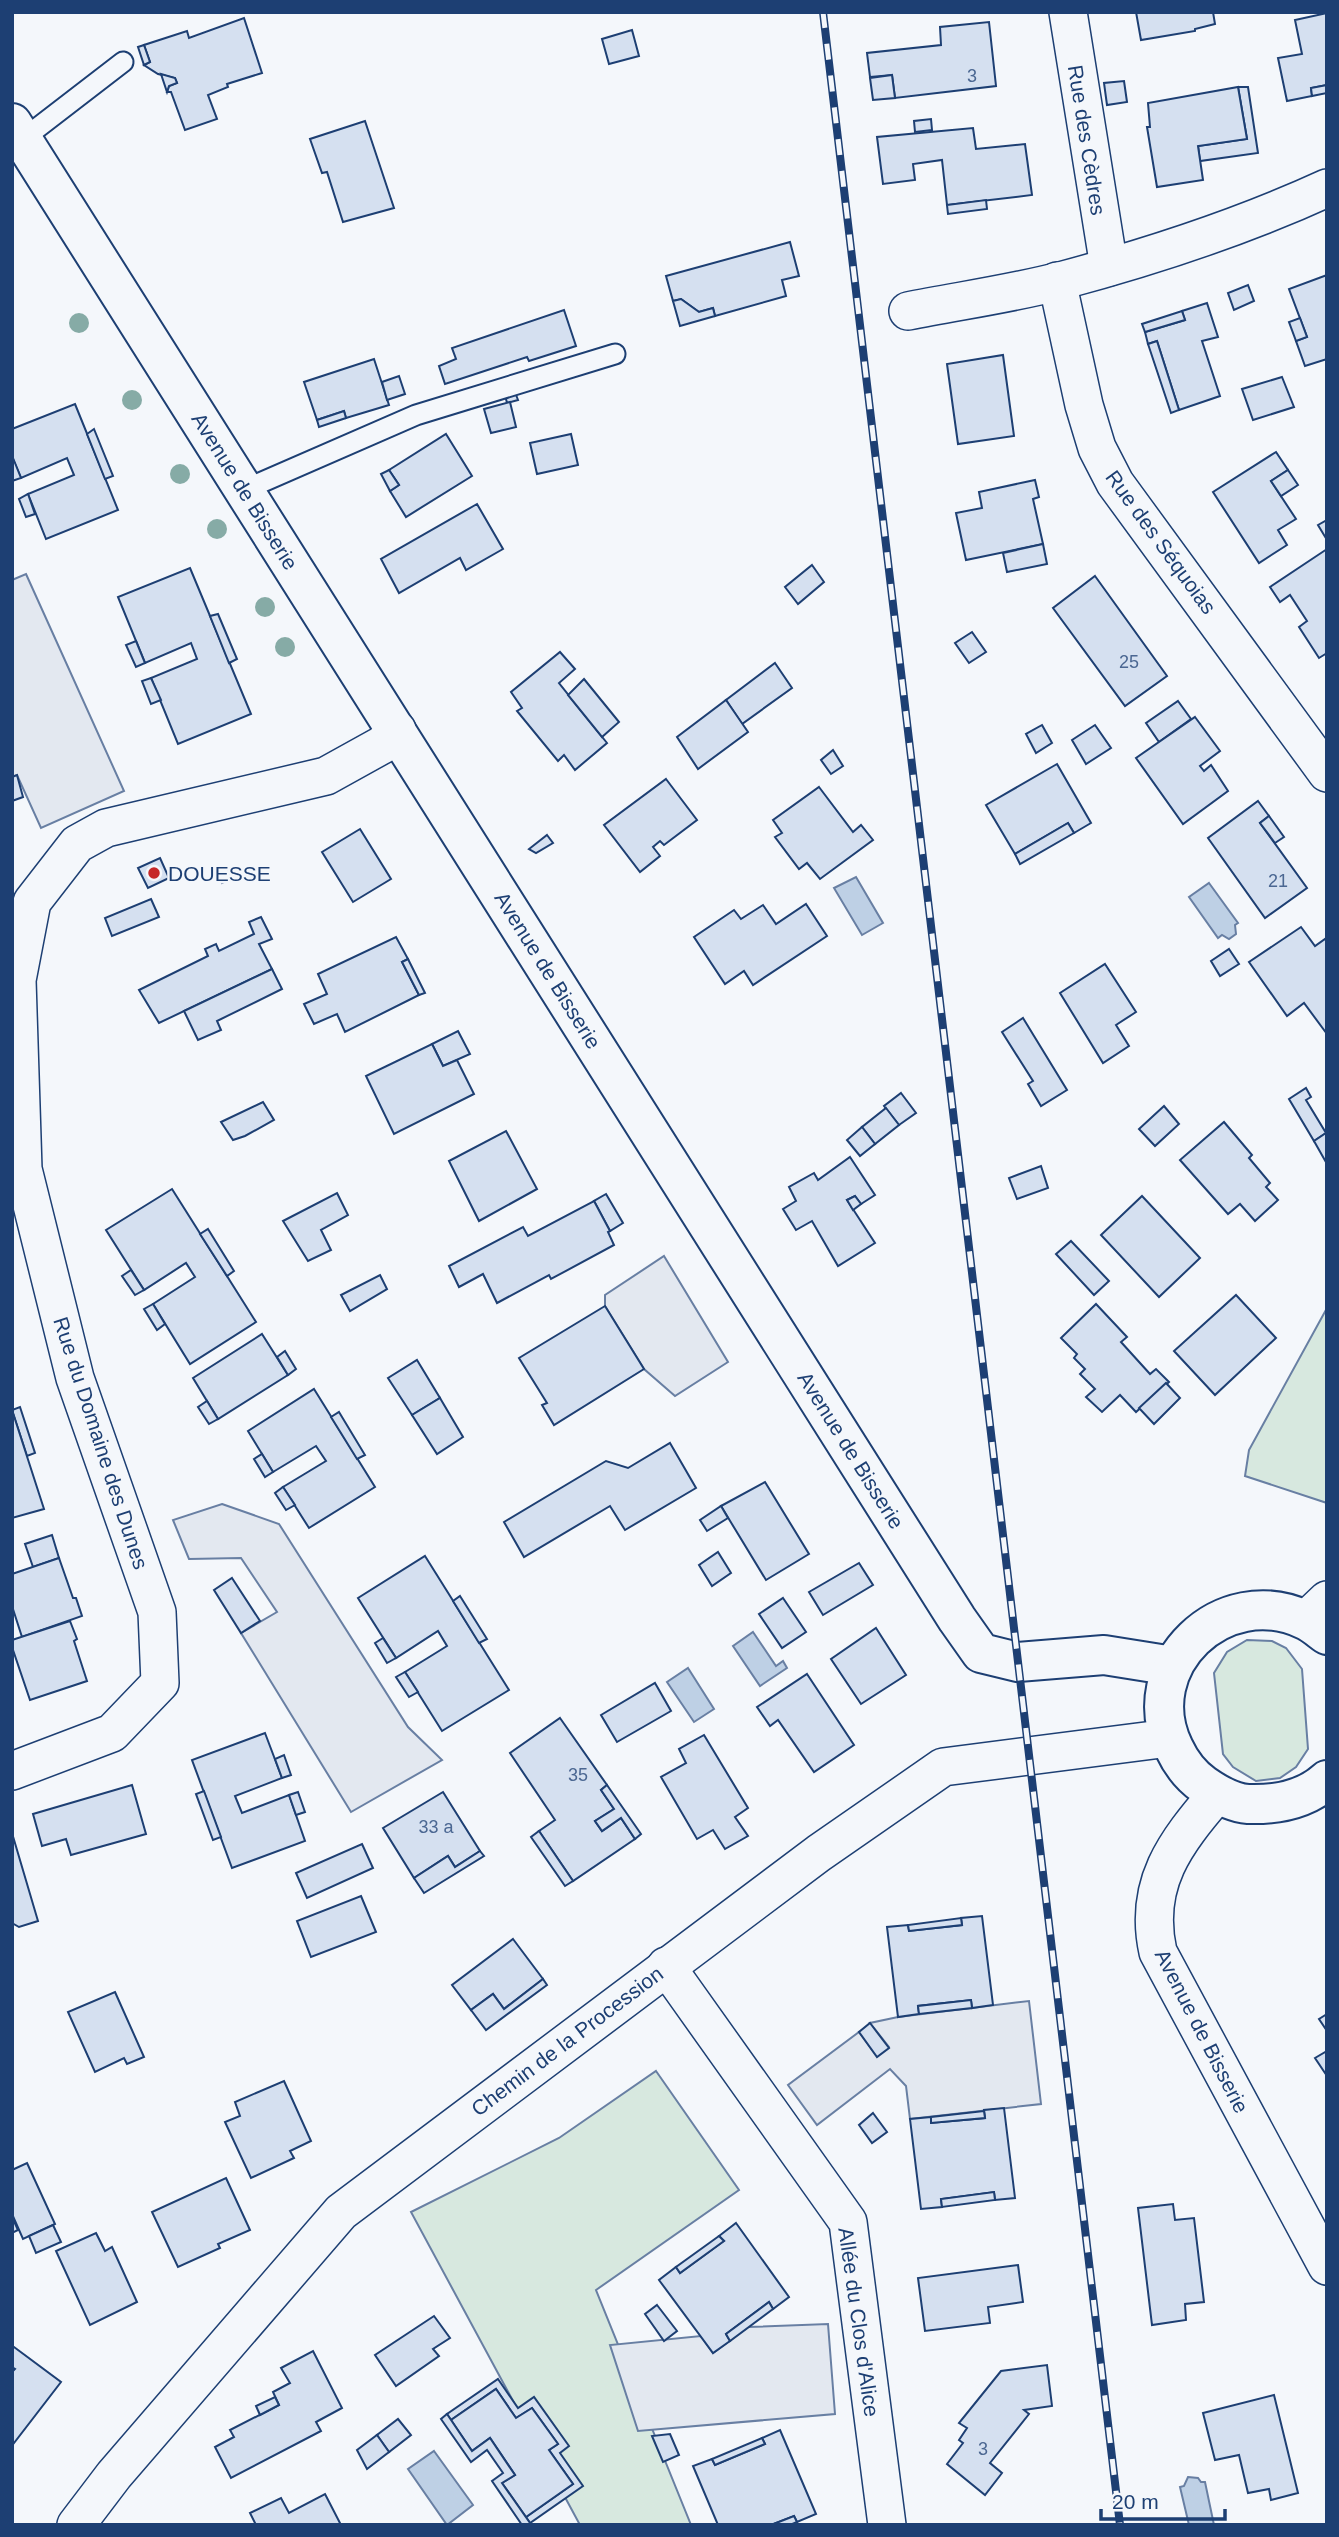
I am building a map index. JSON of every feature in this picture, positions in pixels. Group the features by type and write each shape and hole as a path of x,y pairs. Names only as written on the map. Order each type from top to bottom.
{"street":[{"name":"Rue des Cèdres","path":"1068,12 1109,267"},
{"name":"Avenue de Bisserie","path":"17,131 981,1653 1018,1662 1104,1655 1173,1666"},
{"path":"908,311 1057,281 1109,267 1225,229 1327,188"},
{"name":"Rue des Séquoias","path":"1057,281 1084,405 1097,448 1115,483 1327,773"},
{"name":"Rue du Domaine des Dunes","path":"12,1771 112,1734 160,1683 157,1612 75,1378 23,1169 17,980 32,902 76,844 106,828 326,776 382,745 397,730"},
{"path":"1320,1618 1262,1610 1240,1612 1219,1619 1200,1631 1185,1647 1173,1666 1166,1689 1164,1714 1169,1738 1180,1760 1196,1780 1217,1794 1242,1803 1269,1805 1295,1799 1327,1780"},
{"name":"Chemin de la Procession","path":"76,2525 114,2476 341,2212 819,1853 943,1767 1169,1738"},
{"name":"Avenue de Bisserie","path":"1217,1794 1191,1825 1163,1869 1154,1907 1153,1929 1158,1952 1327,2266"},
{"name":"Allée du Clos d'Alice","path":"666,1966 848,2222 887,2525"}],"lane":[{"path":"17,131 123,62"},
{"path":"244,490 416,415 615,354"}],"shaded area":[{"path":"26,574 124,791 41,828 17,775 12,777 12,580"},
{"path":"664,1256 728,1362 675,1396 644,1369 605,1306 605,1295"},
{"path":"1327,1308 1327,1503 1245,1476 1249,1450"},
{"path":"222,1504 279,1524 408,1727 442,1760 351,1812 241,1633 277,1612 241,1558 189,1559 173,1520"},
{"path":"1247,1640 1272,1641 1286,1648 1302,1669 1308,1749 1296,1767 1280,1778 1256,1781 1233,1767 1223,1754 1214,1673 1227,1652"},
{"path":"1029,2001 1041,2104 910,2119 906,2086 890,2069 817,2125 788,2085 859,2032 877,2056 889,2047 870,2023 898,2017"},
{"path":"656,2071 739,2190 596,2290 691,2525 580,2525 411,2212 559,2138"},
{"path":"828,2324 835,2414 638,2431 610,2345 701,2336 713,2353 748,2327"}],"water":[{"path":"856,877 883,923 862,935 834,888"},
{"path":"1209,883 1238,923 1235,925 1236,934 1229,939 1222,935 1218,938 1189,897"},
{"path":"753,1632 776,1666 783,1661 787,1668 760,1686 733,1646"},
{"path":"688,1668 714,1709 694,1722 667,1682"},
{"path":"434,2451 473,2505 447,2525 408,2469"},
{"path":"1188,2477 1205,2482 1214,2525 1189,2525 1180,2487 1184,2486"}],"building":[{"path":"1136,12 1213,12 1215,24 1195,31 1141,40"},
{"path":"1327,13 1327,85 1311,88 1312,96 1287,101 1278,58 1302,54 1295,20"},
{"path":"244,18 262,73 227,84 228,87 208,95 217,119 185,130 171,92 167,92 169,86 177,83 175,78 158,74 144,65 150,62 144,45 187,31 189,38"},
{"path":"989,22 996,86 895,98 892,75 870,77 867,53 941,45 940,27"},
{"path":"632,30 639,56 609,64 602,39"},
{"path":"144,45 150,62 144,65 138,47"},
{"path":"161,74 175,78 177,83 169,86 167,92"},
{"path":"892,75 895,98 873,100 870,78"},
{"path":"1124,81 1127,102 1107,105 1104,83"},
{"path":"1327,85 1327,93 1312,96 1311,88"},
{"path":"1238,87 1248,87 1258,153 1200,161 1198,146 1247,139"},
{"path":"1238,87 1247,139 1198,146 1203,180 1157,187 1147,127 1150,127 1148,103"},
{"path":"931,119 932,130 915,132 914,121"},
{"path":"365,121 394,208 343,222 327,172 322,173 310,139"},
{"path":"973,128 976,149 1025,144 1032,195 947,205 942,160 913,164 915,180 883,184 877,137"},
{"path":"986,200 987,209 948,214 947,205"},
{"path":"790,242 799,276 782,280 786,296 715,316 713,308 699,312 681,299 673,301 666,276"},
{"path":"1327,275 1327,359 1305,366 1296,341 1307,337 1289,289"},
{"path":"1248,285 1254,301 1234,310 1228,293"},
{"path":"681,299 699,312 713,308 715,316 680,326 673,301"},
{"path":"1207,303 1218,337 1202,341 1220,396 1179,410 1157,341 1148,344 1145,332 1185,320 1182,311"},
{"path":"564,310 576,346 529,361 527,357 445,384 439,366 456,359 452,348"},
{"path":"1182,311 1185,320 1145,332 1142,324"},
{"path":"1300,318 1307,337 1296,341 1289,322"},
{"path":"1157,341 1179,410 1171,413 1148,344"},
{"path":"1003,355 1014,436 958,444 947,364"},
{"path":"374,359 389,405 346,418 344,411 317,420 304,382"},
{"path":"399,376 405,394 387,400 382,382"},
{"path":"1282,377 1294,407 1253,420 1242,389"},
{"path":"515,392 518,400 507,403 505,395"},
{"path":"510,402 516,427 491,433 484,409"},
{"path":"75,404 118,510 46,539 28,494 74,475 67,458 21,478 12,457 12,429"},
{"path":"344,411 346,418 319,427 317,420"},
{"path":"94,429 113,476 105,479 87,434"},
{"path":"446,434 472,476 406,517 390,491 399,485 389,470"},
{"path":"571,434 578,465 537,474 530,443"},
{"path":"1276,452 1288,470 1271,481 1296,519 1278,530 1287,545 1259,563 1213,492"},
{"path":"12,459 21,478 12,481"},
{"path":"389,470 399,485 390,491 381,474"},
{"path":"1288,470 1298,485 1281,496 1271,481"},
{"path":"1035,480 1039,497 1033,499 1043,544 966,560 956,513 982,508 979,492"},
{"path":"28,494 35,514 26,517 19,499"},
{"path":"477,504 503,549 466,570 460,558 399,593 381,559"},
{"path":"1327,520 1327,540 1318,525"},
{"path":"1043,544 1047,564 1007,572 1003,553"},
{"path":"1327,549 1327,653 1319,658 1299,627 1307,621 1290,595 1280,602 1270,587"},
{"path":"812,565 824,582 798,604 785,587"},
{"path":"190,568 251,714 178,744 151,678 197,659 191,643 145,663 118,597"},
{"path":"1095,576 1167,676 1125,706 1053,608"},
{"path":"218,614 237,659 229,663 210,616"},
{"path":"972,632 986,652 969,663 955,643"},
{"path":"136,641 145,663 136,667 126,645"},
{"path":"560,652 575,669 559,683 607,743 575,770 564,755 558,761 517,711 522,708 511,692"},
{"path":"775,663 792,688 742,724 726,700"},
{"path":"151,678 161,700 151,704 142,681"},
{"path":"584,679 619,722 602,737 568,695"},
{"path":"726,700 748,732 698,769 677,737"},
{"path":"1178,701 1191,719 1159,742 1146,723"},
{"path":"1195,717 1220,751 1200,766 1204,771 1211,765 1228,791 1183,824 1136,758"},
{"path":"1042,725 1052,743 1036,753 1026,734"},
{"path":"1095,725 1111,748 1086,764 1072,740"},
{"path":"833,750 843,766 831,774 821,760"},
{"path":"1057,764 1091,823 1074,833 1068,823 1015,854 986,805"},
{"path":"17,775 23,797 12,801 12,777"},
{"path":"666,779 697,820 664,845 660,841 653,847 660,856 640,872 604,825"},
{"path":"819,787 853,832 861,825 873,840 820,879 807,863 799,869 775,837 782,833 773,820"},
{"path":"1258,801 1269,816 1260,823 1307,888 1265,918 1208,838"},
{"path":"1269,816 1284,837 1275,843 1260,823"},
{"path":"1068,823 1074,833 1020,864 1015,854"},
{"path":"360,829 391,879 353,902 322,852"},
{"path":"547,835 553,843 536,853 529,849"},
{"name":"DOUESSE","path":"160,858 169,878 148,888 138,868"},
{"path":"229,870 233,878 222,883 217,873"},
{"path":"151,899 159,917 112,936 105,918"},
{"path":"806,904 827,936 753,985 744,971 725,984 694,937 734,910 741,919 763,905 776,924"},
{"path":"261,917 272,939 259,944 272,969 159,1023 139,990 208,956 205,949 216,944 219,951 254,934 249,922"},
{"path":"1301,927 1315,946 1325,939 1327,942 1327,1034 1304,1003 1287,1016 1249,962"},
{"path":"396,937 408,959 402,962 419,995 345,1032 337,1014 314,1024 304,1004 327,994 318,974"},
{"path":"1229,949 1239,964 1220,976 1211,961"},
{"path":"408,959 425,993 419,995 402,962"},
{"path":"1105,964 1136,1012 1116,1025 1129,1046 1103,1063 1060,993"},
{"path":"272,969 282,989 217,1021 221,1030 198,1040 184,1011"},
{"path":"1023,1018 1067,1090 1041,1106 1028,1084 1033,1081 1002,1032"},
{"path":"458,1031 470,1054 443,1066 432,1044"},
{"path":"432,1044 443,1066 457,1060 474,1094 394,1134 366,1076"},
{"path":"1306,1088 1311,1097 1306,1100 1326,1133 1314,1141 1289,1099"},
{"path":"901,1093 916,1113 899,1125 884,1106"},
{"path":"263,1102 274,1120 233,1140 221,1122"},
{"path":"1164,1106 1179,1124 1155,1146 1139,1129"},
{"path":"886,1108 899,1125 875,1144 862,1127"},
{"path":"1224,1122 1252,1155 1249,1158 1270,1183 1266,1187 1278,1200 1255,1221 1240,1204 1228,1214 1180,1160"},
{"path":"862,1127 875,1144 860,1156 847,1140"},
{"path":"506,1131 537,1189 479,1221 449,1161"},
{"path":"1327,1133 1327,1164 1314,1141"},
{"path":"850,1157 875,1195 861,1204 855,1196 847,1200 875,1243 838,1266 812,1221 796,1230 783,1209 796,1201 789,1187 814,1173 818,1180"},
{"path":"1041,1166 1048,1188 1017,1199 1009,1178"},
{"path":"172,1189 256,1322 190,1364 153,1304 195,1277 186,1263 144,1290 106,1230"},
{"path":"337,1193 348,1215 321,1230 331,1250 308,1261 283,1221"},
{"path":"606,1194 623,1223 610,1231 594,1201"},
{"path":"855,1196 861,1204 853,1210 847,1200"},
{"path":"1142,1196 1200,1258 1159,1297 1101,1235"},
{"path":"594,1201 610,1231 608,1232 614,1245 551,1279 549,1275 497,1303 483,1274 459,1287 449,1266 523,1227 528,1236"},
{"path":"208,1229 234,1271 227,1276 200,1234"},
{"path":"1071,1241 1109,1281 1094,1295 1056,1254"},
{"path":"131,1270 144,1290 135,1295 122,1276"},
{"path":"380,1275 387,1289 350,1311 341,1295"},
{"path":"1236,1295 1276,1338 1215,1395 1174,1351"},
{"path":"153,1304 165,1324 157,1330 144,1309"},
{"path":"1096,1304 1127,1337 1121,1342 1150,1374 1156,1369 1169,1382 1136,1412 1120,1395 1102,1412 1086,1397 1095,1389 1080,1374 1085,1369 1074,1358 1077,1354 1061,1338"},
{"path":"605,1306 644,1369 554,1425 542,1405 547,1403 519,1358"},
{"path":"262,1334 288,1375 218,1419 193,1378"},
{"path":"285,1351 296,1369 288,1375 277,1357"},
{"path":"417,1360 440,1398 412,1415 388,1378"},
{"path":"1166,1383 1180,1398 1154,1424 1139,1408"},
{"path":"314,1389 375,1487 309,1528 283,1487 326,1461 316,1446 273,1472 248,1431"},
{"path":"440,1398 463,1437 437,1454 412,1415"},
{"path":"207,1401 218,1419 209,1424 198,1407"},
{"path":"20,1407 35,1453 27,1456 12,1410"},
{"path":"12,1410 44,1509 12,1518"},
{"path":"339,1412 365,1455 357,1459 331,1417"},
{"path":"670,1443 696,1488 625,1530 610,1506 524,1557 504,1522 606,1461 628,1468"},
{"path":"262,1454 273,1472 265,1477 254,1459"},
{"path":"765,1482 809,1554 766,1580 721,1506"},
{"path":"283,1487 295,1505 286,1510 275,1493"},
{"path":"721,1506 728,1518 707,1531 700,1520"},
{"path":"52,1535 59,1558 33,1567 25,1544"},
{"path":"718,1552 731,1573 712,1586 699,1565"},
{"path":"425,1556 509,1690 442,1731 405,1672 447,1646 438,1631 396,1658 358,1598"},
{"path":"59,1558 82,1616 22,1637 12,1606 12,1574"},
{"path":"859,1563 873,1585 823,1615 809,1592"},
{"path":"232,1578 260,1621 241,1633 214,1590"},
{"path":"460,1596 487,1639 479,1643 453,1601"},
{"path":"783,1598 806,1632 782,1648 759,1614"},
{"path":"70,1621 87,1681 30,1700 12,1640"},
{"path":"876,1628 906,1675 861,1704 831,1659"},
{"path":"383,1638 396,1658 387,1663 375,1643"},
{"path":"405,1672 418,1692 409,1697 396,1677"},
{"path":"807,1674 854,1745 814,1772 778,1720 770,1726 757,1707"},
{"path":"655,1683 671,1711 617,1742 601,1715"},
{"path":"560,1718 607,1785 601,1790 614,1809 595,1821 602,1831 621,1818 635,1839 573,1881 539,1831 555,1820 510,1753"},
{"path":"265,1733 282,1778 235,1796 242,1813 289,1795 305,1841 232,1868 192,1760"},
{"path":"704,1735 748,1808 735,1817 748,1836 725,1849 713,1830 697,1839 661,1777 686,1763 679,1749"},
{"path":"284,1755 291,1775 282,1778 275,1759"},
{"path":"132,1785 146,1834 71,1855 66,1839 42,1846 33,1814"},
{"path":"607,1785 641,1834 635,1839 621,1818 602,1831 595,1821 614,1809 601,1790"},
{"path":"204,1791 221,1837 213,1840 196,1794"},
{"path":"298,1792 305,1812 296,1815 289,1795"},
{"path":"443,1792 480,1851 455,1867 448,1856 414,1878 383,1828"},
{"path":"539,1831 573,1881 565,1886 531,1837"},
{"path":"12,1833 38,1921 19,1927 12,1923"},
{"path":"362,1844 373,1868 307,1898 296,1873"},
{"path":"480,1851 484,1856 424,1893 414,1878 448,1856 455,1867"},
{"path":"361,1896 376,1932 311,1957 297,1921"},
{"path":"982,1916 993,2005 972,2008 971,2000 918,2006 919,2014 898,2017 887,1927 908,1925 909,1931 962,1925 961,1918"},
{"path":"961,1918 962,1925 909,1931 908,1925"},
{"path":"513,1939 543,1979 504,2009 493,1994 471,2010 452,1985"},
{"path":"543,1979 547,1985 486,2030 471,2010 493,1994 504,2009"},
{"path":"115,1992 144,2057 127,2064 124,2058 95,2072 68,2012"},
{"path":"971,2000 972,2008 919,2014 918,2006"},
{"path":"1327,2014 1327,2031 1319,2019"},
{"path":"870,2023 889,2048 877,2057 859,2032"},
{"path":"1327,2051 1327,2076 1315,2058"},
{"path":"284,2081 311,2141 290,2151 294,2158 251,2178 225,2122 240,2116 235,2102"},
{"path":"1004,2108 1015,2198 995,2200 994,2192 941,2199 942,2207 921,2209 910,2119 931,2117 931,2123 985,2118 984,2110"},
{"path":"984,2111 985,2118 931,2123 931,2117"},
{"path":"873,2113 887,2132 872,2143 859,2125"},
{"path":"27,2163 55,2224 23,2239 12,2214 12,2170"},
{"path":"226,2178 250,2230 218,2244 220,2248 178,2267 152,2212"},
{"path":"994,2192 995,2200 942,2207 941,2199"},
{"path":"1173,2204 1175,2220 1194,2218 1204,2302 1185,2304 1186,2320 1152,2325 1138,2208"},
{"path":"12,2217 18,2230 12,2233"},
{"path":"736,2223 789,2297 773,2309 769,2302 726,2334 730,2341 713,2353 659,2280 676,2267 680,2273 724,2241 719,2236"},
{"path":"53,2225 61,2242 36,2253 29,2236"},
{"path":"96,2233 105,2251 112,2247 137,2302 90,2325 56,2251"},
{"path":"719,2236 724,2241 680,2273 676,2267"},
{"path":"1018,2265 1023,2302 988,2307 990,2323 925,2331 918,2278"},
{"path":"769,2302 773,2309 730,2341 726,2334"},
{"path":"657,2305 677,2331 664,2341 645,2314"},
{"path":"434,2316 450,2338 433,2349 439,2356 396,2386 375,2355"},
{"path":"14,2347 61,2382 14,2443 12,2372 15,2369 12,2367 12,2349"},
{"path":"313,2351 342,2408 316,2422 321,2431 231,2478 215,2447 234,2437 230,2430 279,2405 273,2392 290,2383 281,2368"},
{"path":"1047,2365 1052,2406 1024,2410 1029,2414 990,2463 1002,2473 985,2495 947,2464 963,2443 959,2440 967,2428 959,2423 1001,2371"},
{"path":"498,2379 518,2408 534,2397 569,2446 560,2453 583,2486 530,2523 526,2517 573,2484 549,2450 558,2444 532,2408 516,2418 496,2389 451,2420 447,2414"},
{"path":"496,2389 516,2418 532,2408 558,2444 549,2450 573,2484 526,2517 502,2483 515,2475 490,2438 472,2451 451,2420"},
{"path":"1274,2395 1298,2493 1271,2500 1269,2489 1248,2493 1239,2455 1215,2460 1203,2413"},
{"path":"275,2397 279,2405 260,2415 256,2406"},
{"path":"447,2414 472,2451 490,2438 515,2475 502,2483 530,2523 522,2525 492,2481 503,2473 487,2450 471,2462 441,2419"},
{"path":"398,2419 411,2435 389,2452 377,2435"},
{"path":"780,2430 816,2514 797,2522 794,2516 771,2525 718,2525 693,2466 712,2459 715,2465 765,2444 762,2438"},
{"path":"670,2434 679,2455 663,2462 652,2436"},
{"path":"377,2435 389,2452 367,2469 357,2450"},
{"path":"762,2438 765,2444 715,2465 712,2459"},
{"path":"325,2494 341,2525 256,2525 250,2513 281,2498 289,2513"},
{"path":"794,2516 797,2522 790,2525 771,2525"}],"railway":[{"path":"823,12 1120,2525"}],"place":[{"name":"DOUESSE","path":"154,873"}]}
